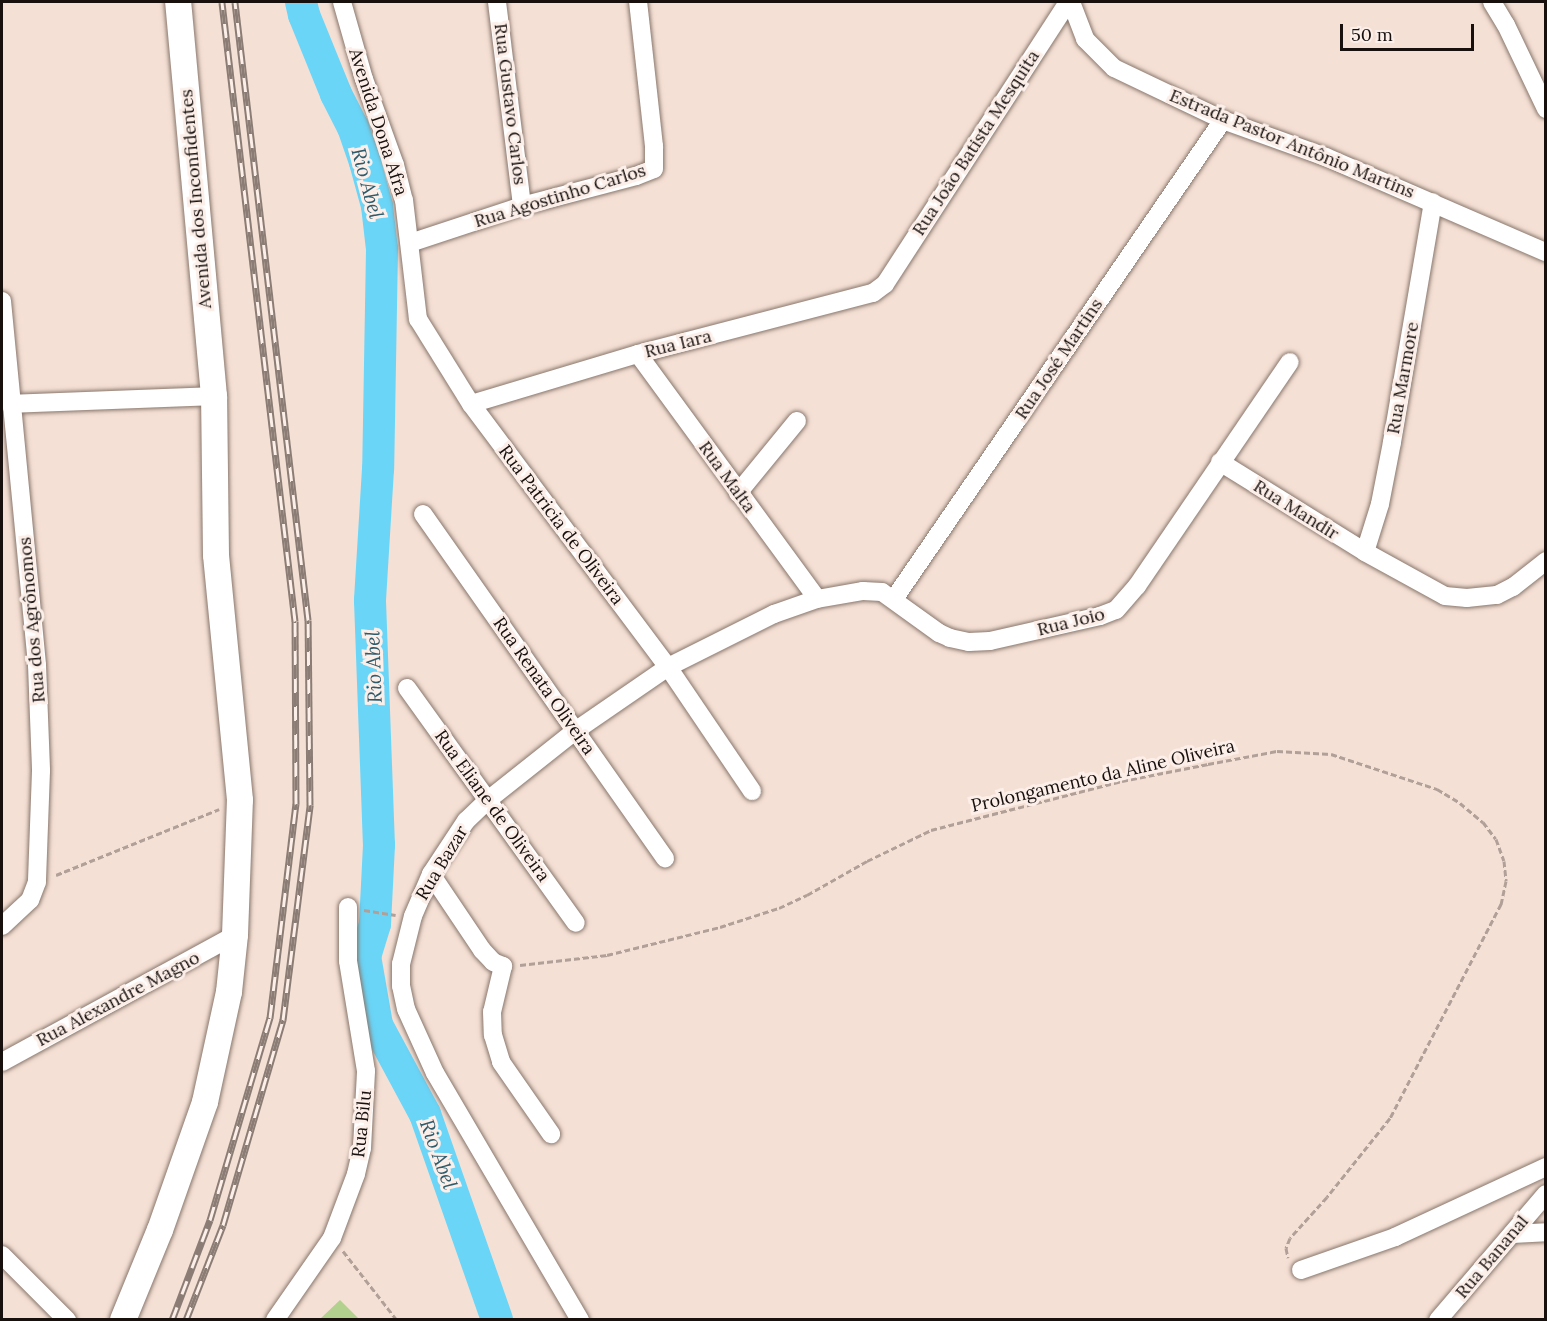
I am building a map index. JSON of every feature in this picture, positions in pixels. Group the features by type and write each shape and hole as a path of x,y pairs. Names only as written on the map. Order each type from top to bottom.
{"main road":[{"name":"Avenida dos Inconfidentes","path":"123,1320 160,1230 204,1102 229,992 235,935 240,800 216,555 214,396 178,2"}],"street":[{"name":"Avenida Dona Afra","path":"342,2 364,79 395,165 410,243"},
{"name":"Rua Gustavo Carlos","path":"497,2 522,206"},
{"name":"Rua Agostinho Carlos","path":"410,243 522,206 636,176 654,169 654,146 638,2"},
{"name":"Estrada Pastor Antônio Martins","path":"1070,2 1085,39 1114,68 1223,120 1326,157 1545,252"},
{"name":"Rua João Batista Mesquita","path":"885,285 1070,2"},
{"path":"1492,2 1506,25 1545,109"},
{"name":"Rua José Martins","path":"894,599 1223,120"},
{"name":"Rua Marmore","path":"1365,552 1380,504 1433,202"},
{"name":"Rua Patricia de Oliveira","path":"410,243 418,319 471,404 668,668 752,791"},
{"name":"Rua Iara","path":"471,404 638,354 857,299 873,294 885,285"},
{"name":"Rua dos Agrônomos","path":"2,301 10,404 9,441 37,665 41,771 38,882"},
{"name":"Rua Malta","path":"638,354 817,600"},
{"path":"1220,462 1290,362"},
{"path":"10,404 214,396"},
{"path":"738,493 797,421"},
{"name":"Rua Joio","path":"894,599 939,633 969,642 990,641 1108,614 1128,598 1220,462"},
{"name":"Rua Mandir","path":"1220,462 1365,552 1446,596 1485,597 1513,587 1545,561"},
{"name":"Rua Renata Oliveira","path":"423,514 665,858"},
{"name":"Rua Bazar","path":"580,1320 435,1073 406,1009 401,986 403,954 416,906 431,874 466,821 488,800 575,731 668,668 774,614 817,600 872,590 882,592 894,599"},
{"name":"Rua Eliane de Oliveira","path":"407,688 576,923"},
{"path":"431,874 482,950 494,962 503,966 492,1012 493,1035 501,1062 551,1134"},
{"path":"2,926 30,900 38,882"},
{"name":"Rua Bilu","path":"275,1320 332,1238 356,1174 362,1148 366,1071 348,961 354,908"},
{"name":"Rua Alexandre Magno","path":"2,1062 235,935"},
{"path":"1301,1270 1395,1237 1545,1167"},
{"name":"Rua Bananal","path":"1438,1320 1545,1194"},
{"path":"1512,1234 1545,1232"},
{"path":"2,1254 67,1320"}],"path":[{"name":"Prolongamento da Aline Oliveira","path":"503,966 607,956 720,927 778,908 807,895 867,861 931,830 1122,781 1277,751 1331,754 1437,789 1460,803 1483,822 1496,839 1504,861 1506,881 1501,904 1390,1118 1342,1180 1290,1238 1286,1248 1288,1258 1301,1270"},
{"path":"38,882 240,800"},
{"path":"354,908 390,914"},
{"path":"332,1238 397,1320"}],"green space":[{"path":"340,1300 359,1319 320,1319"}],"waterway":[{"name":"Rio Abel","path":"301,2 304,15 336,94 353,127 365,162 377,206 382,249 378,469 370,601 379,845 375,924 365,956 377,1025 425,1114 497,1320"}],"railway":[{"path":"172,1320 210,1220 270,1018 296,804 295,621 222,2"},
{"path":"186,1320 223,1225 283,1020 310,805 308,620 235,2"}]}
